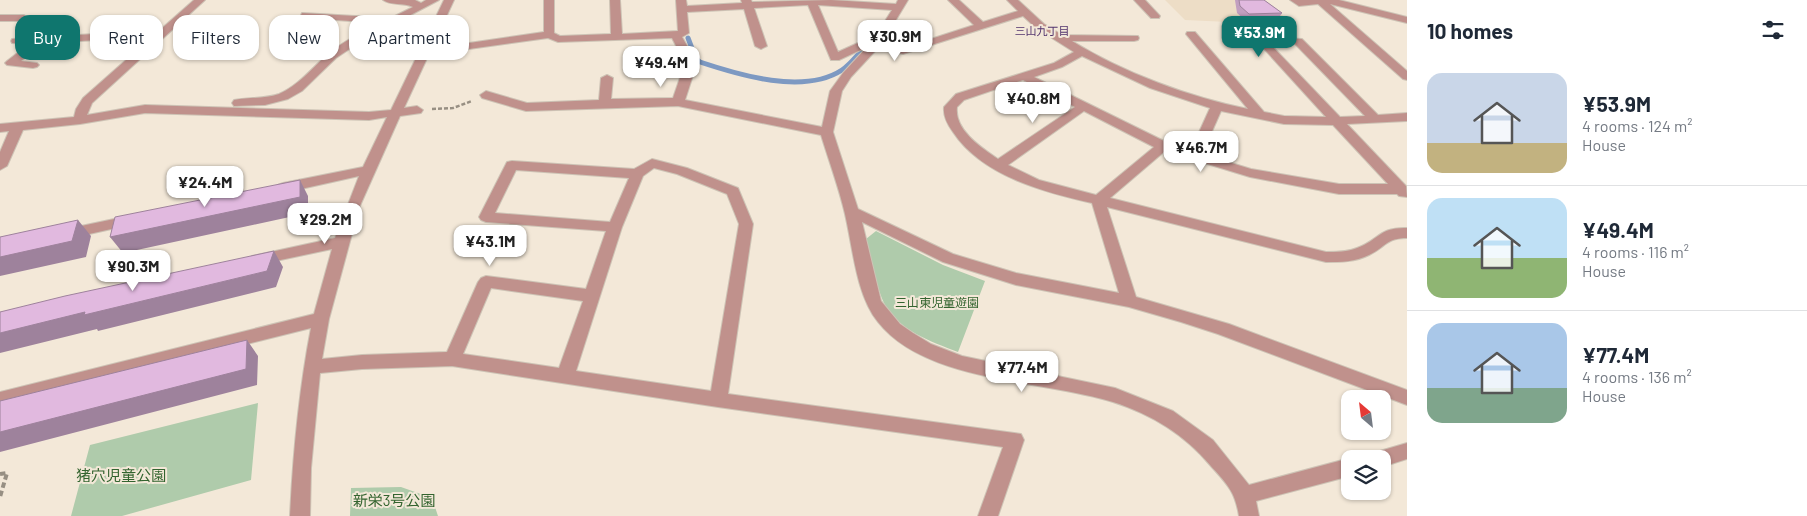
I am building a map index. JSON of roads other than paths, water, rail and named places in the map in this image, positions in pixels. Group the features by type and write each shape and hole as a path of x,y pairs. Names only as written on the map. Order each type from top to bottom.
{"street":[{"path":"163,33 200,0"},
{"path":"388,0 409,1 421,7"},
{"path":"405,15 434,0"},
{"path":"300,516 302,468 312,367 321,319 341,242 352,208 368,170 449,0"},
{"path":"548,0 549,35"},
{"path":"615,0 617,36"},
{"path":"954,0 981,26"},
{"path":"1012,0 1040,26 1082,52 1154,85 1217,106 1284,120 1335,121 1407,117"},
{"path":"1139,0 1155,16"},
{"path":"1295,0 1299,3 1331,0 1407,20"},
{"path":"469,46 549,35 558,39 676,36 684,33 682,4 811,1 900,4 876,44 836,91 827,132 852,212 873,302 882,317 894,329 925,349 960,363 1115,394 1167,416 1206,446 1232,476 1245,495 1249,516"},
{"path":"811,1 835,58 864,44 876,44 903,50 1026,12"},
{"path":"1320,1 1407,77"},
{"path":"747,3 761,46"},
{"path":"0,18 15,18"},
{"path":"1191,34 1260,115"},
{"path":"676,36 691,63 678,102"},
{"path":"1059,38 1134,38"},
{"path":"1375,118 1298,41 1261,40 1335,121 1404,192"},
{"path":"164,110 193,104 265,101 284,96 298,88 332,56 349,45"},
{"path":"1082,52 1058,65 960,97 951,105 950,112 955,125 969,144 998,165 1033,182 1098,201 1326,257 1343,257 1366,251 1387,234 1407,233"},
{"path":"15,60 11,63 32,66"},
{"path":"80,120 82,109 87,101 133,60"},
{"path":"1023,76 1163,146 1250,173 1339,188 1404,192"},
{"path":"605,103 607,78"},
{"path":"486,95 526,107 678,102 827,132"},
{"path":"998,165 1084,106"},
{"path":"1195,156 1217,106"},
{"path":"0,128 80,120 145,109 369,116 416,110"},
{"path":"0,166 18,126"},
{"path":"1098,201 1163,146"},
{"path":"565,377 615,227 637,174 652,163 682,171 733,191 746,224 718,400"},
{"path":"615,227 486,217 512,165 637,174"},
{"path":"270,191 368,170"},
{"path":"1098,201 1129,302"},
{"path":"852,212 948,258 1016,279 1129,302 1223,329 1407,398"},
{"path":"58,236 144,218"},
{"path":"241,264 341,242"},
{"path":"452,359 486,282 593,296"},
{"path":"0,399 321,319"},
{"path":"312,367 362,362 452,359 718,400 1015,440 988,516"},
{"path":"1391,456 1407,451"},
{"path":"1245,495 1341,469"}],"waterway":[{"path":"688,38 696,59 700,62 752,77 791,82 827,77 845,68 864,48"}],"district":[{"name":"三山九丁目","path":"1042,31"}],"park label":[{"name":"三山東児童遊園","path":"937,303"},
{"name":"猪穴児童公園","path":"121,476"},
{"name":"新栄3号公園","path":"394,501"}]}
